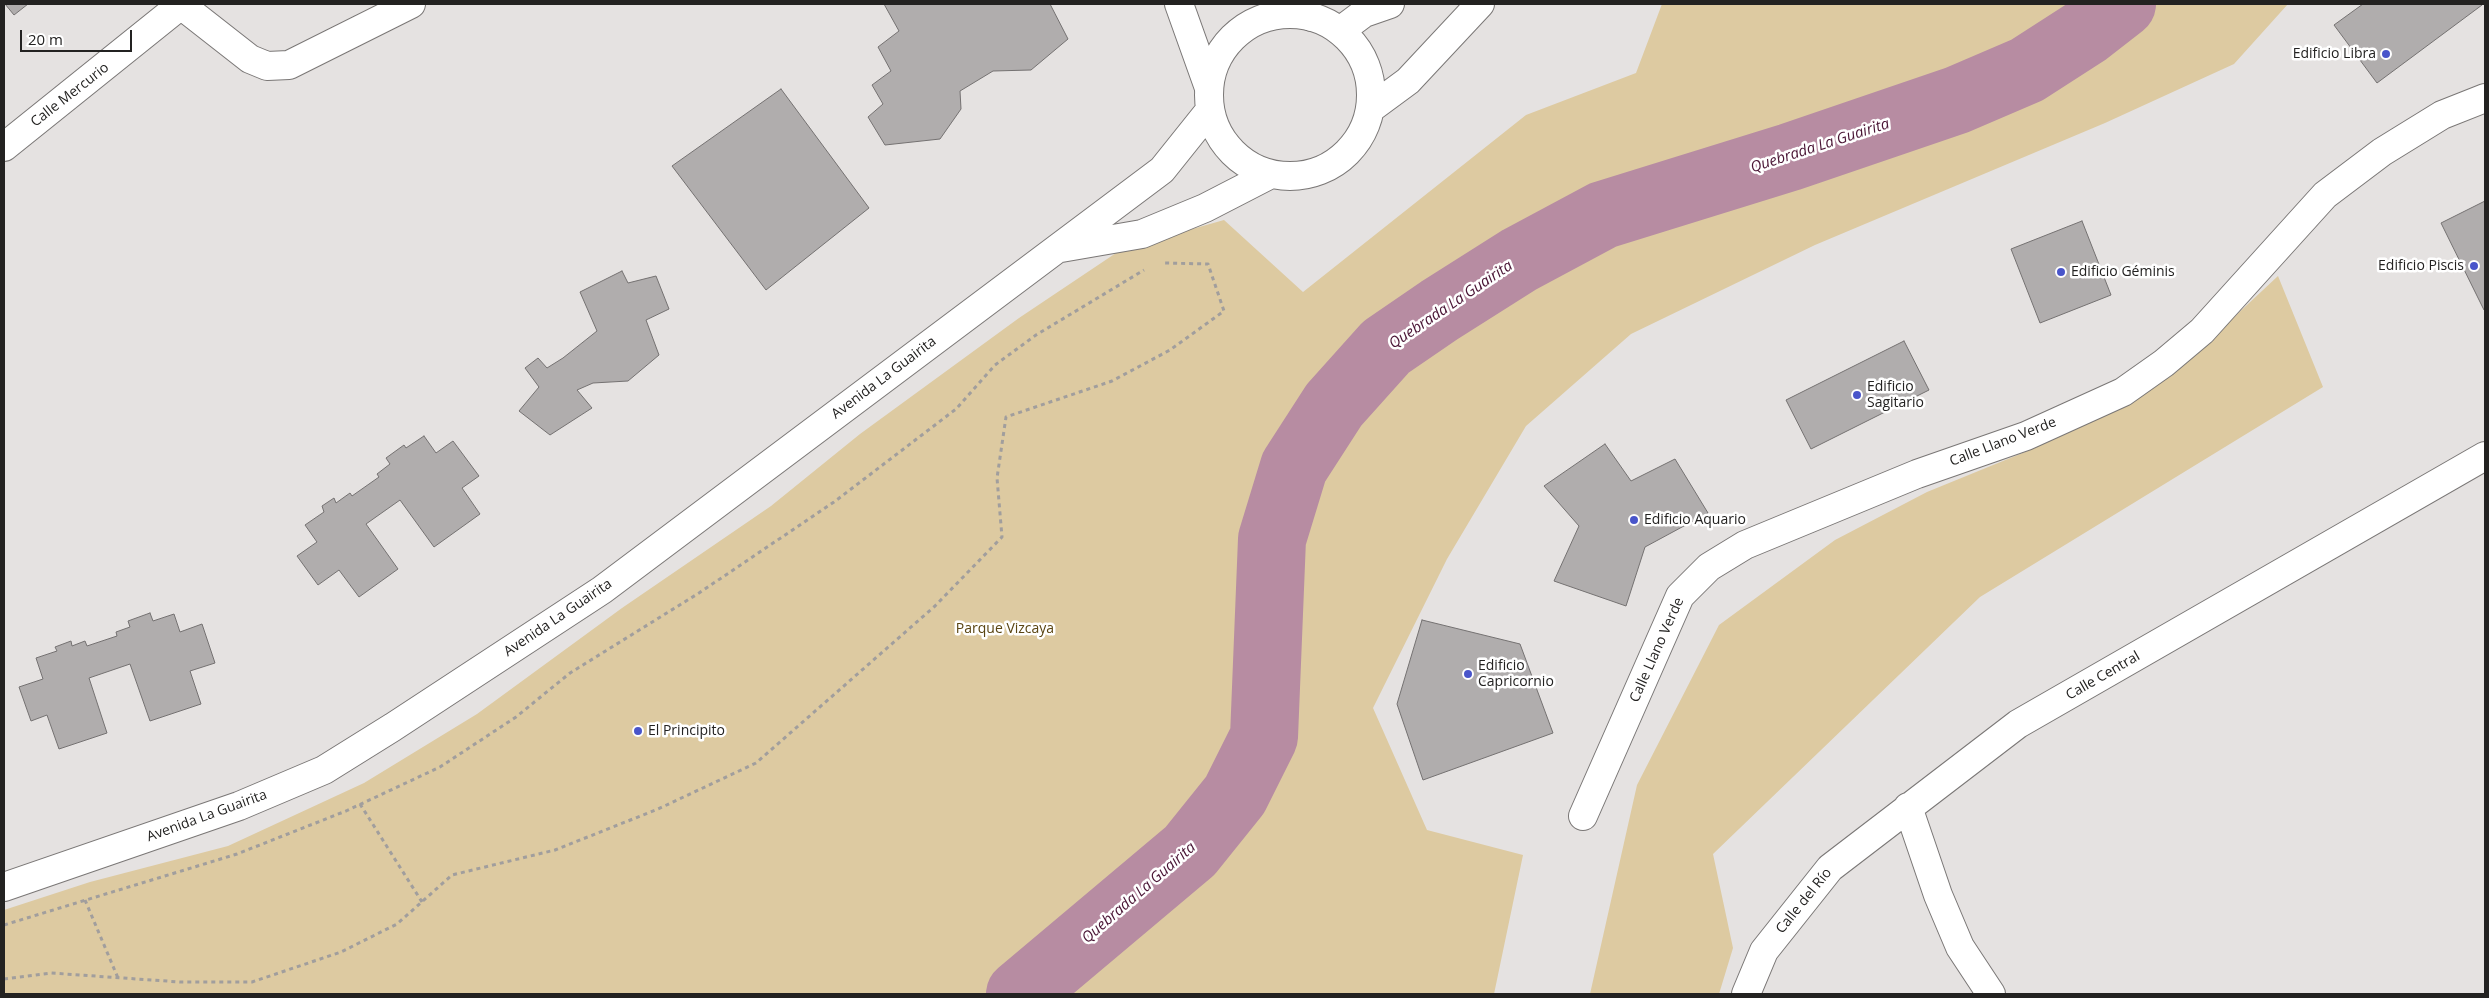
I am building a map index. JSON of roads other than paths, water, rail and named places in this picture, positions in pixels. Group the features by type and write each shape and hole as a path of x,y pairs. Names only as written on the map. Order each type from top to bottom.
{"street":[{"path":"182,4 250,59 267,66 289,66 411,4"},
{"name":"Calle Mercurio","path":"4,147 182,4"},
{"path":"1179,4 1209,99"},
{"path":"1340,30 1364,13 1390,4"},
{"path":"1370,109 1408,81 1480,4"},
{"name":"Avenida La Guairita","path":"1305,10 1340,30 1353,43 1363,58 1369,74 1370,109 1363,130 1351,148 1334,163 1314,172 1293,176 1271,174 1250,165 1231,151 1217,132 1209,99 1213,68 1222,50 1236,34 1252,23 1272,16 1292,14 1305,10"},
{"name":"Calle Llano Verde","path":"1583,816 1680,596 1709,567 1745,545 1917,474 2026,436 2123,392 2164,363 2202,331 2325,195 2382,152 2442,115 2485,98"},
{"name":"Avenida La Guairita","path":"4,887 239,806 324,770 602,590 1162,170 1209,99"},
{"name":"Avenida La Guairita","path":"1055,249 1142,234 1205,208 1271,174"},
{"name":"Calle Central","path":"1908,807 2018,724 2485,456"},
{"path":"1908,807 1938,895 1960,947 1991,994"},
{"name":"Calle del Río","path":"1746,994 1764,951 1830,868 1908,807"}],"waterway":[{"name":"Quebrada La Guairita","path":"1020,994 1190,851 1235,795 1264,737 1272,539 1294,467 1334,405 1386,347 1519,260 1603,215 1790,157 1957,100 2027,70 2086,32 2122,4"}],"place":[{"name":"Edificio Libra","path":"2386,54"},
{"name":"Edificio Piscis","path":"2474,266"},
{"name":"Edificio Géminis","path":"2061,272"},
{"name":"Edificio Sagitario","path":"1857,395"},
{"name":"Edificio Aquario","path":"1634,520"},
{"name":"Edificio Capricornio","path":"1468,674"},
{"name":"El Principito","path":"638,731"}],"park label":[{"name":"Parque Vizcaya","path":"1005,629"}]}
